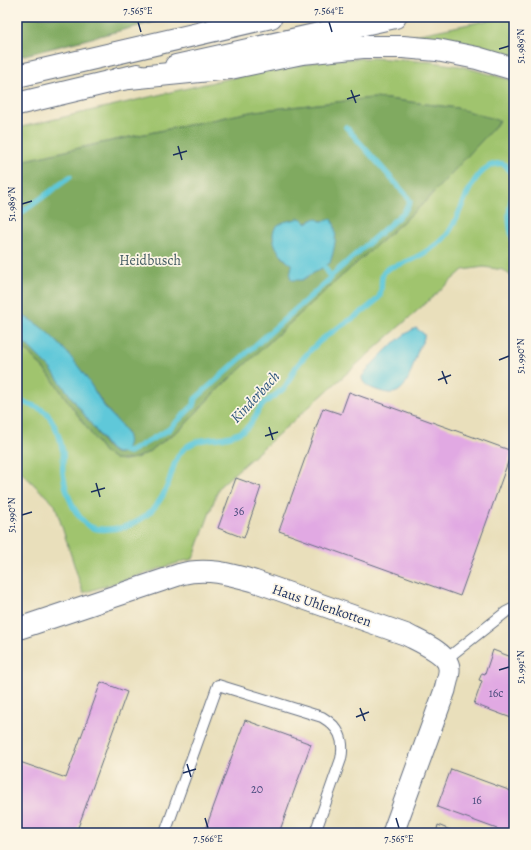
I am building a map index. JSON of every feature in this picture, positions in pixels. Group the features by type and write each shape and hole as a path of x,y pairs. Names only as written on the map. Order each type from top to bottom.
{"highway":[{"path":"17,76 271,17"},
{"path":"17,104 119,79 395,17"},
{"path":"119,79 230,68 302,53 363,47 403,47 437,50 477,58 514,69"}],"street":[{"name":"Haus Uhlenkotten","path":"17,629 181,574 200,571 214,572 233,575 254,581 407,635 429,646 445,660"},
{"path":"393,833 445,690 449,669 449,665 445,660"}],"lane":[{"path":"445,660 506,612 514,608"},
{"path":"165,833 218,686 322,717 329,721 338,730 343,748 341,759 315,833"}],"green space":[{"path":"17,17 174,17 17,57"},
{"path":"504,17 514,17 514,59 414,38 415,35"},
{"path":"372,58 432,62 460,66 514,81 514,278 503,270 484,267 463,270 219,487 193,559 83,593 55,505 17,468 17,344 29,353 50,376 104,452 115,459 124,460 136,458 147,453 183,427 213,394 325,291 423,204 457,108 372,98 255,111 17,162 17,128 222,80 325,60"},
{"name":"Heidbusch","path":"372,98 457,108 500,121 423,204 325,291 213,394 183,427 147,453 136,458 124,460 115,459 104,452 50,376 29,353 17,344 17,338 38,354 48,365 104,443 113,452 120,453 125,451 127,433 106,408 80,369 63,349 22,315 17,314 17,162 255,111","holes":["290,220 304,221 306,223 312,220 324,221 335,238 334,245 325,267 318,269 302,280 292,271 292,265 282,257"]}],"water":[{"path":"298,218 302,219 306,223 316,218 320,221 332,219 335,230 335,241 330,263 302,280 292,280 290,277 292,265 278,251 273,236 276,227 280,224"},
{"path":"17,314 35,323 52,337 81,370 106,409 127,434 128,443 123,452 115,452 108,447 50,368 29,347 17,338"},
{"path":"416,328 424,334 424,338 409,377 403,387 397,392 391,393 377,390 366,384 362,377 372,364 402,336"}],"building":[{"path":"349,392 512,451 460,596 279,531 323,408 341,414"},
{"path":"236,478 261,487 244,538 218,528"},
{"path":"493,650 514,658 514,719 474,704 482,681 479,680 482,673 485,674"},
{"path":"101,682 127,692 76,833 17,833 17,761 66,778"},
{"path":"245,720 311,744 279,833 204,833"},
{"path":"451,769 514,792 514,817 508,833 437,807"},
{"path":"438,825 455,832 455,833 436,833"}],"waterway":[{"path":"331,276 404,212 410,202 407,196 346,127"},
{"name":"Kinderbach","path":"17,400 41,409 48,415 54,424 63,452 63,473 67,490 73,506 83,521 89,526 98,529 113,529 127,526 148,514 158,503 166,489 173,467 181,452 185,448 199,441 222,438 237,434 247,428 263,404 284,388 296,367 313,348 378,299 381,290 382,276 386,270 417,257 441,241 454,223 470,188 477,177 485,169 495,164 502,164 506,166 512,175 513,192 509,222 514,243"},
{"path":"17,216 70,177"},
{"path":"118,447 129,452 168,430 194,405 195,399 331,278 325,267"}]}
